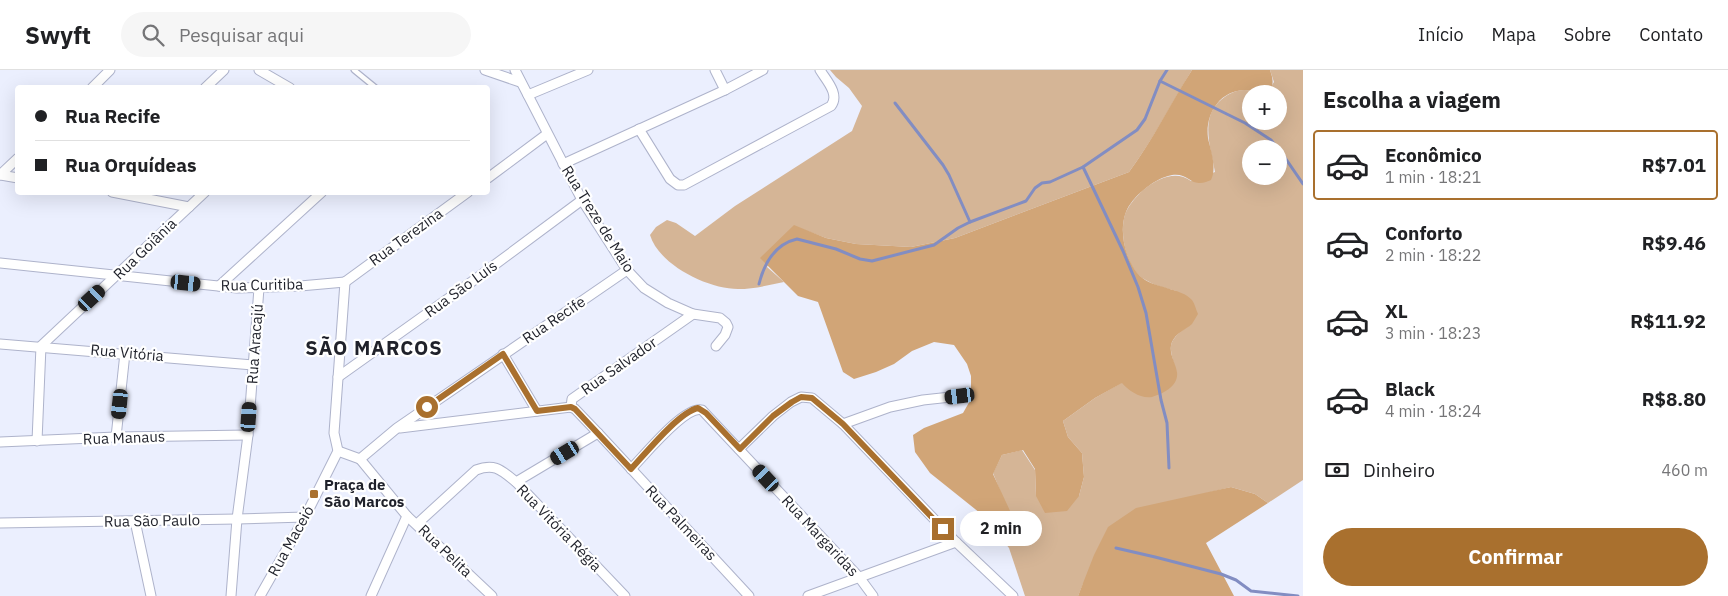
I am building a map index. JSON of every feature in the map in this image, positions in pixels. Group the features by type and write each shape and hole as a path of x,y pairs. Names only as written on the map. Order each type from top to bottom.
{"street":[{"path":"95,85 110,70"},
{"path":"208,85 224,70"},
{"path":"258,70 285,85"},
{"path":"485,70 520,82"},
{"name":"Rua Treze de Maio","path":"515,70 582,200 627,270 644,288 655,296 693,314 716,317 726,323 728,327 725,335 716,346"},
{"path":"528,95 588,70"},
{"path":"715,70 725,90"},
{"path":"563,164 725,90 763,70"},
{"path":"639,129 670,179 678,185 684,184 832,106 835,98 834,93 820,70"},
{"path":"490,177 547,134"},
{"path":"0,175 15,161"},
{"path":"0,175 15,178"},
{"path":"127,195 189,207"},
{"name":"Rua Goiânia","path":"41,346 201,195"},
{"path":"219,286 319,195"},
{"name":"Rua Terezina","path":"345,282 464,195"},
{"name":"Rua São Luís","path":"338,377 582,200"},
{"name":"Rua Curitiba","path":"0,263 219,286 259,288 345,282"},
{"name":"Rua Recife","path":"360,459 397,428 627,270"},
{"path":"345,282 334,433 338,451 360,459"},
{"name":"Rua Aracajú","path":"231,596 237,520 248,435 259,288"},
{"name":"Rua Salvador","path":"397,428 571,407 572,399 693,314"},
{"name":"Rua Vitória","path":"0,344 253,365"},
{"path":"37,441 41,346"},
{"path":"116,437 125,353"},
{"path":"503,354 537,411"},
{"path":"843,424 890,407 923,400 960,396"},
{"path":"740,449 773,416 792,402 801,397 812,398 843,424 956,542 1013,596"},
{"name":"Rua Palmeiras","path":"571,407 598,433 749,596"},
{"name":"Rua Margaridas","path":"631,469 678,420 693,410 702,410 859,577 873,596"},
{"path":"516,482 598,433"},
{"name":"Rua Manaus","path":"0,442 116,437 248,435"},
{"name":"Rua Maceió","path":"260,596 305,516 338,451"},
{"name":"Rua Pelita","path":"360,459 407,516 492,596"},
{"name":"Rua Vitória Régia","path":"417,524 476,470 489,467 501,470 516,482 625,596"},
{"name":"Rua São Paulo","path":"0,523 237,520 305,516"},
{"path":"370,596 407,516"},
{"path":"135,521 151,596"},
{"path":"808,596 956,542"}],"lane":[{"path":"354,70 372,85"}],"shaded area":[{"path":"830,70 1192,70 1154,135 1129,172 955,238 911,247 856,244 826,238 794,226 767,267 784,282 738,289 713,285 699,280 663,256 655,246 650,235 656,227 667,220 676,223 695,236 735,206 852,131 862,106 849,88"},
{"path":"1192,70 1270,70 1272,85 1242,85 1242,90 1227,95 1211,113 1208,138 1213,165 1211,180 1196,183 1179,175 1162,178 1138,195 1126,212 1123,237 1127,255 1135,270 1145,280 1187,296 1192,300 1198,314 1192,324 1178,334 1172,342 1171,353 1177,372 1173,385 1156,396 1144,397 1128,389 1122,383 1095,398 1063,421 1068,437 1082,453 1084,477 1079,496 1067,511 1045,513 1036,496 1035,469 1023,450 1002,455 993,474 1011,513 1006,533 1001,538 985,517 930,473 915,452 913,435 924,428 963,413 971,399 971,376 967,364 954,345 934,342 912,351 894,364 854,379 843,372 818,302 798,296 760,258 794,225 826,238 856,244 911,247 955,238 1129,172"},
{"path":"1270,70 1303,70 1303,480 1268,503 1255,494 1231,487 1199,495 1083,584 1078,596 1025,596 1009,548 1001,538 1006,533 1001,493 993,473 1002,455 1022,450 1035,470 1036,496 1079,496 1084,477 1082,453 1068,437 1063,421 1095,398 1123,382 1177,374 1171,344 1177,335 1192,323 1176,291 1148,281 1132,267 1123,238 1126,212 1137,196 1154,182 1173,176 1191,181 1215,172 1209,143 1209,124 1215,106 1227,95 1242,91 1242,130 1287,130 1287,85 1272,85 1274,82"},
{"path":"1231,487 1255,494 1268,503 1206,543 1234,596 1078,596 1094,555 1108,527 1136,508"}],"waterway":[{"path":"759,284 767,262 777,250 782,245 797,239 872,261 934,245 970,222 1026,201 1035,188 1042,183 1050,182 1083,167 1137,130 1145,119 1160,81 1167,70"},
{"path":"1160,81 1245,123 1271,140"},
{"path":"895,103 943,165 970,222"},
{"path":"1287,161 1303,184"},
{"path":"1083,167 1123,251 1138,287 1146,313 1161,400 1167,423 1169,468"},
{"path":"1116,548 1221,574 1236,580 1251,591 1298,596"}],"place":[{"name":"Praça de São Marcos","path":"314,494"}],"district":[{"name":"SÃO MARCOS","path":"374,348"}],"route":[{"path":"427,407 503,354 537,411 571,407 575,409 631,469 678,420 698,408 706,413 740,449 773,416 792,402 801,397 812,398 843,424 943,529"}]}
